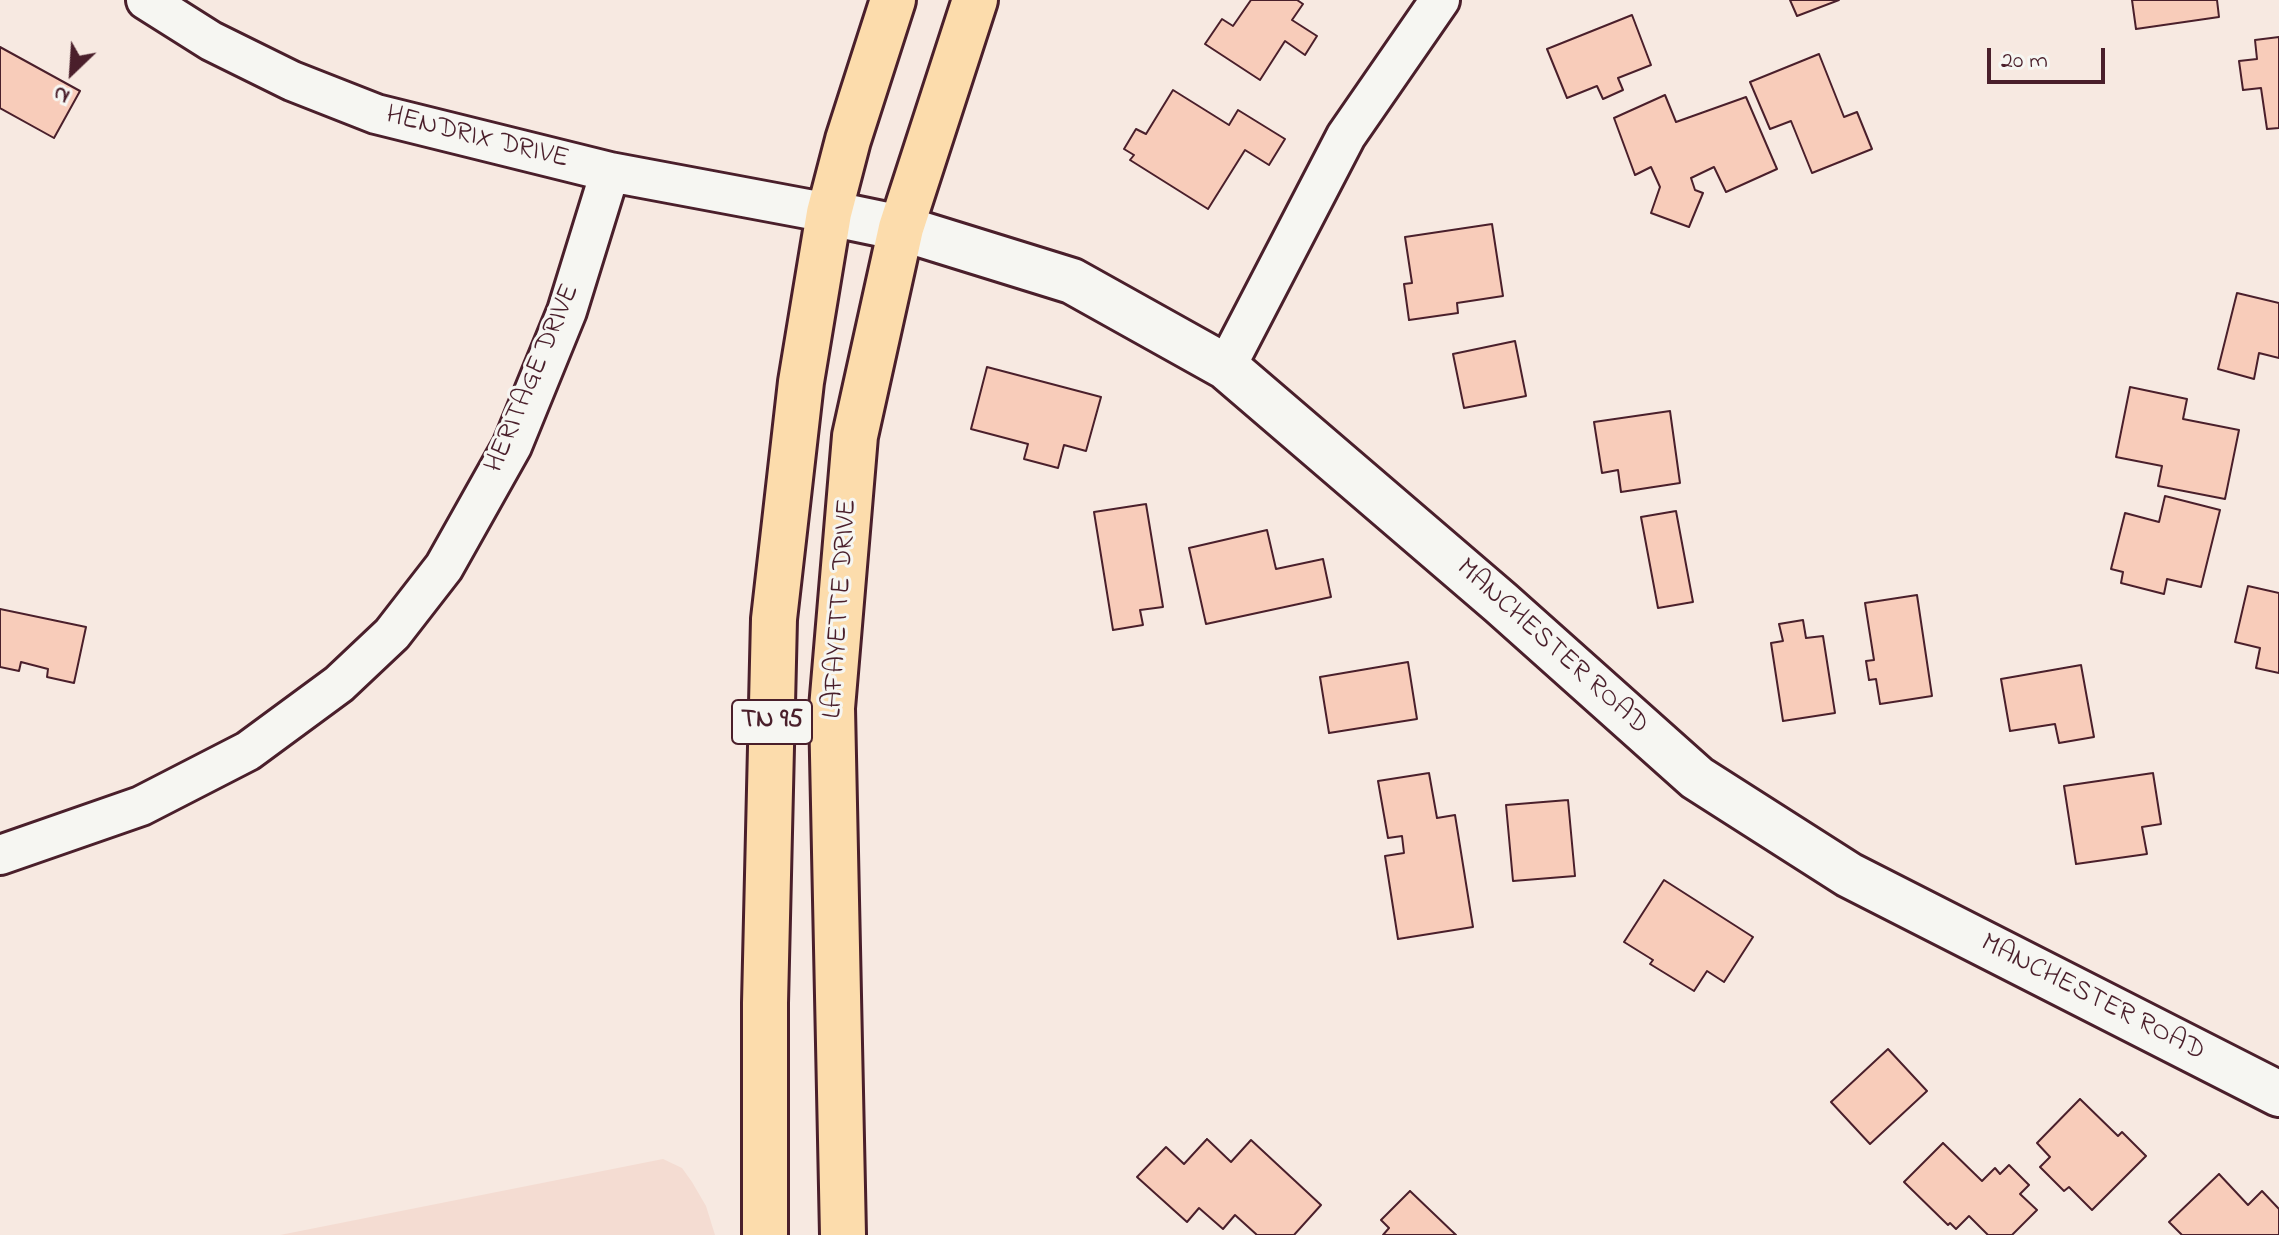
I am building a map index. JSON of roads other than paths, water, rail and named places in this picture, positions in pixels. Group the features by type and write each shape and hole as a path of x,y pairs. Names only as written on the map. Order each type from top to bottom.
{"main road":[{"path":"829,213 848,140 893,0"},
{"name":"LAFAYETTE DRIVE","path":"843,1235 832,708 855,436 901,228 975,0"},
{"name":"TN 95","path":"765,1235 765,1003 774,619 801,382 829,213"}],"street":[{"name":"HENDRIX DRIVE","path":"146,0 211,41 278,75 362,108 610,172 829,213"},
{"path":"1226,367 1346,136 1440,0"},
{"name":"HERITAGE DRIVE","path":"0,855 141,806 248,751 339,684 392,634 444,567 512,446 567,311 610,172"},
{"name":"MANCHESTER ROAD","path":"829,213 901,228 1072,281 1226,367 1489,593 1697,778 1849,875 2279,1094"}]}
